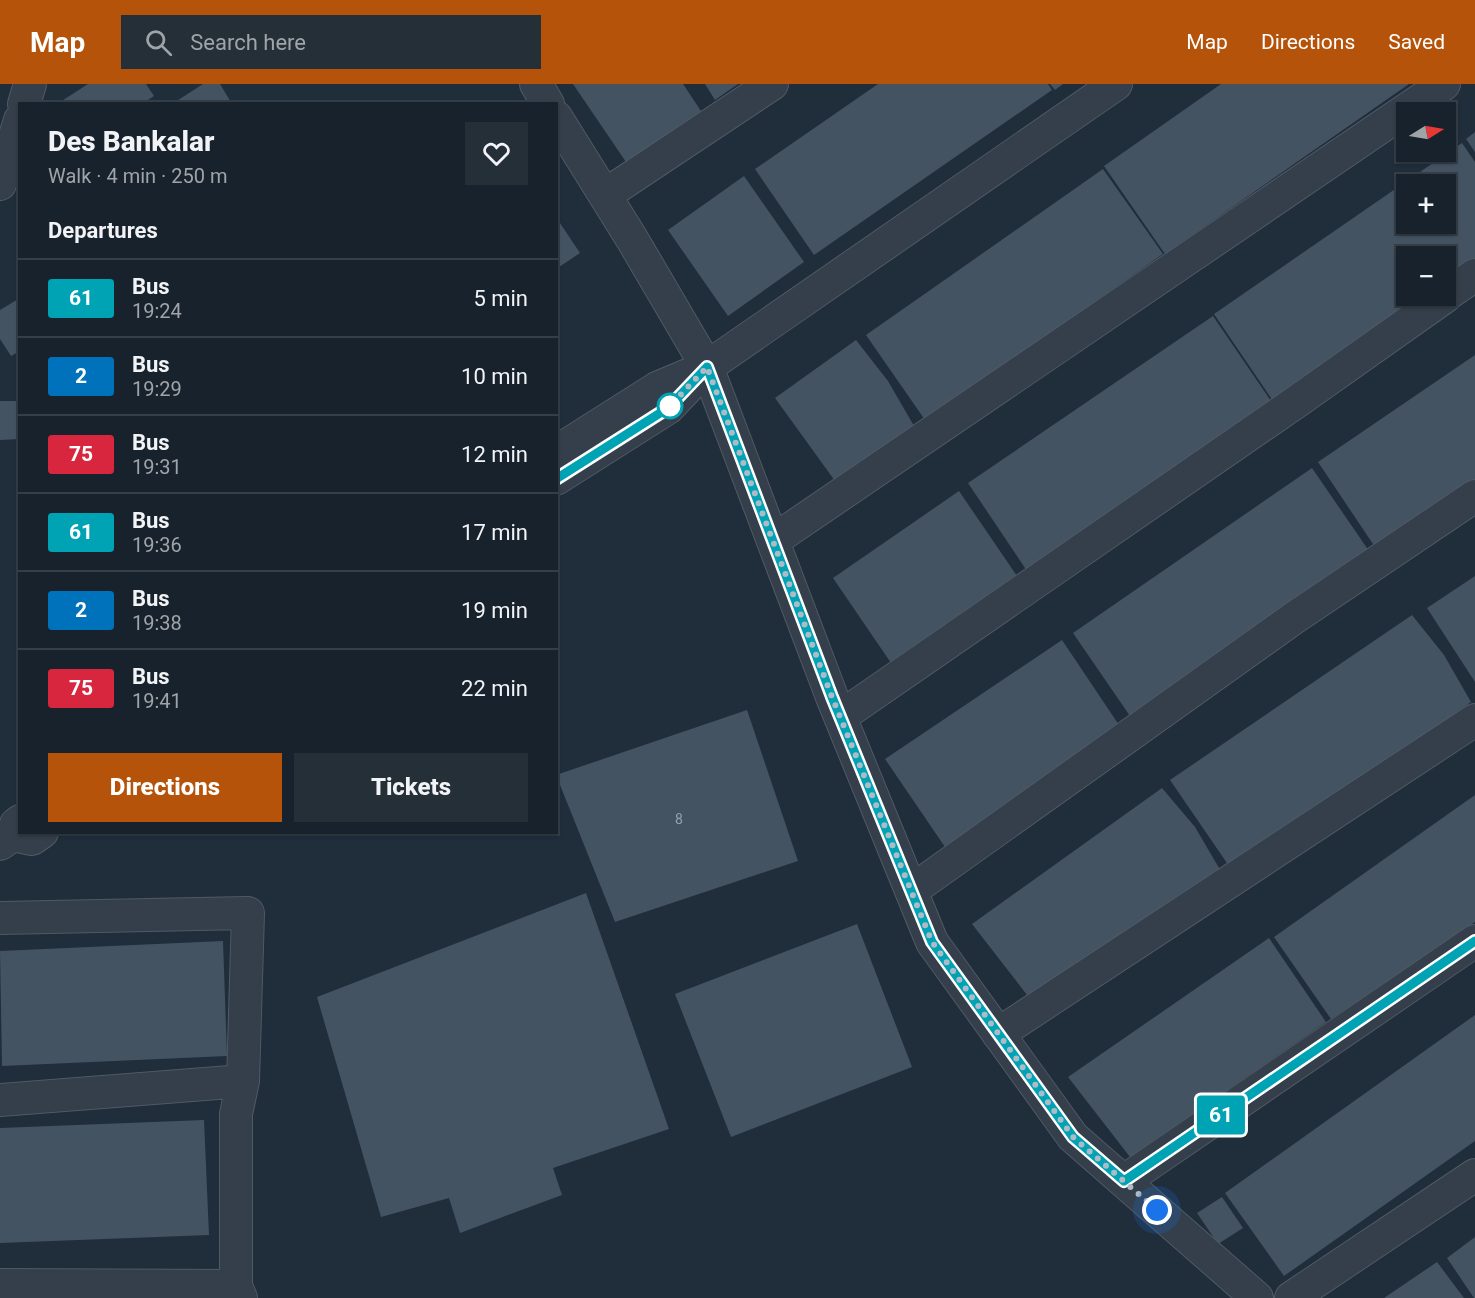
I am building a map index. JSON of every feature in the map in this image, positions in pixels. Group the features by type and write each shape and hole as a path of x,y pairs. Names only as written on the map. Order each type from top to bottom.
{"street":[{"path":"25,102 30,84"},
{"path":"536,84 547,102"},
{"path":"605,195 772,84"},
{"path":"558,478 668,408 707,367 1116,84"},
{"path":"774,540 1444,84"},
{"path":"558,120 707,367 840,717 932,942 1073,1137 1257,1298"},
{"path":"0,184 18,126"},
{"path":"1456,288 1475,275"},
{"path":"840,717 1299,400 1431,306"},
{"path":"558,451 657,388 707,367"},
{"path":"911,891 1294,618 1475,496"},
{"path":"998,1034 1475,720"},
{"path":"0,918 248,913 243,1081 236,1114 238,1292 0,1285"},
{"path":"1124,1181 1475,941"},
{"path":"0,1100 243,1081"},
{"path":"1292,1298 1475,1175"}],"building":[{"path":"88,84 146,84 154,96 145,102 60,102"},
{"path":"203,84 220,84 231,102 175,102"},
{"path":"573,84 683,84 701,111 626,162"},
{"path":"705,84 738,84 715,100"},
{"path":"878,84 1048,84 1052,90 814,255 755,169"},
{"path":"1050,84 1063,84 1055,90"},
{"path":"1221,84 1409,84 1165,254 1104,166"},
{"path":"1475,132 1475,152 1466,139"},
{"path":"1462,143 1475,162 1475,262 1456,275 1456,246 1396,246 1396,306 1412,306 1273,401 1214,314 1396,189 1396,234 1456,234 1456,174 1417,174 1434,162 1456,162 1456,147"},
{"path":"1103,169 1163,254 925,420 866,335"},
{"path":"744,176 804,262 728,316 668,230"},
{"path":"558,220 580,253 558,268"},
{"path":"18,299 18,352 11,356 0,339 0,310"},
{"path":"1213,316 1273,404 1027,571 968,483"},
{"path":"856,340 888,381 914,426 835,481 775,398"},
{"path":"1475,355 1475,483 1377,550 1318,462"},
{"path":"0,401 18,401 18,439 0,440"},
{"path":"1312,468 1369,551 1130,716 1073,633"},
{"path":"959,491 1017,576 891,663 833,578"},
{"path":"1475,576 1475,682 1427,608"},
{"path":"1412,615 1444,655 1471,702 1231,869 1170,780"},
{"path":"1062,640 1121,728 945,847 885,759"},
{"path":"747,710 798,861 615,922 558,780 558,774"},
{"path":"1162,788 1195,827 1222,873 1034,1004 972,924"},
{"path":"1475,795 1475,922 1331,1019 1274,937"},
{"path":"586,893 669,1129 553,1168 562,1195 460,1233 449,1198 381,1217 317,997"},
{"path":"857,924 912,1067 731,1137 675,994"},
{"path":"1269,938 1326,1022 1130,1157 1068,1077"},
{"path":"223,941 227,1056 2,1066 0,951"},
{"path":"1475,1015 1475,1141 1284,1276 1225,1193"},
{"path":"204,1120 209,1235 0,1243 0,1128"},
{"path":"1222,1197 1243,1228 1218,1244 1197,1213"},
{"path":"1475,1237 1475,1298 1474,1298 1447,1258"},
{"path":"1437,1262 1464,1298 1384,1298"}],"bus line":[{"name":"61","path":"558,478 668,408 707,367 832,697 932,942 1073,1137 1124,1181 1475,941"}],"route":[{"path":"670,406 668,408 707,367 832,697 932,942 1073,1137 1157,1210"}]}
